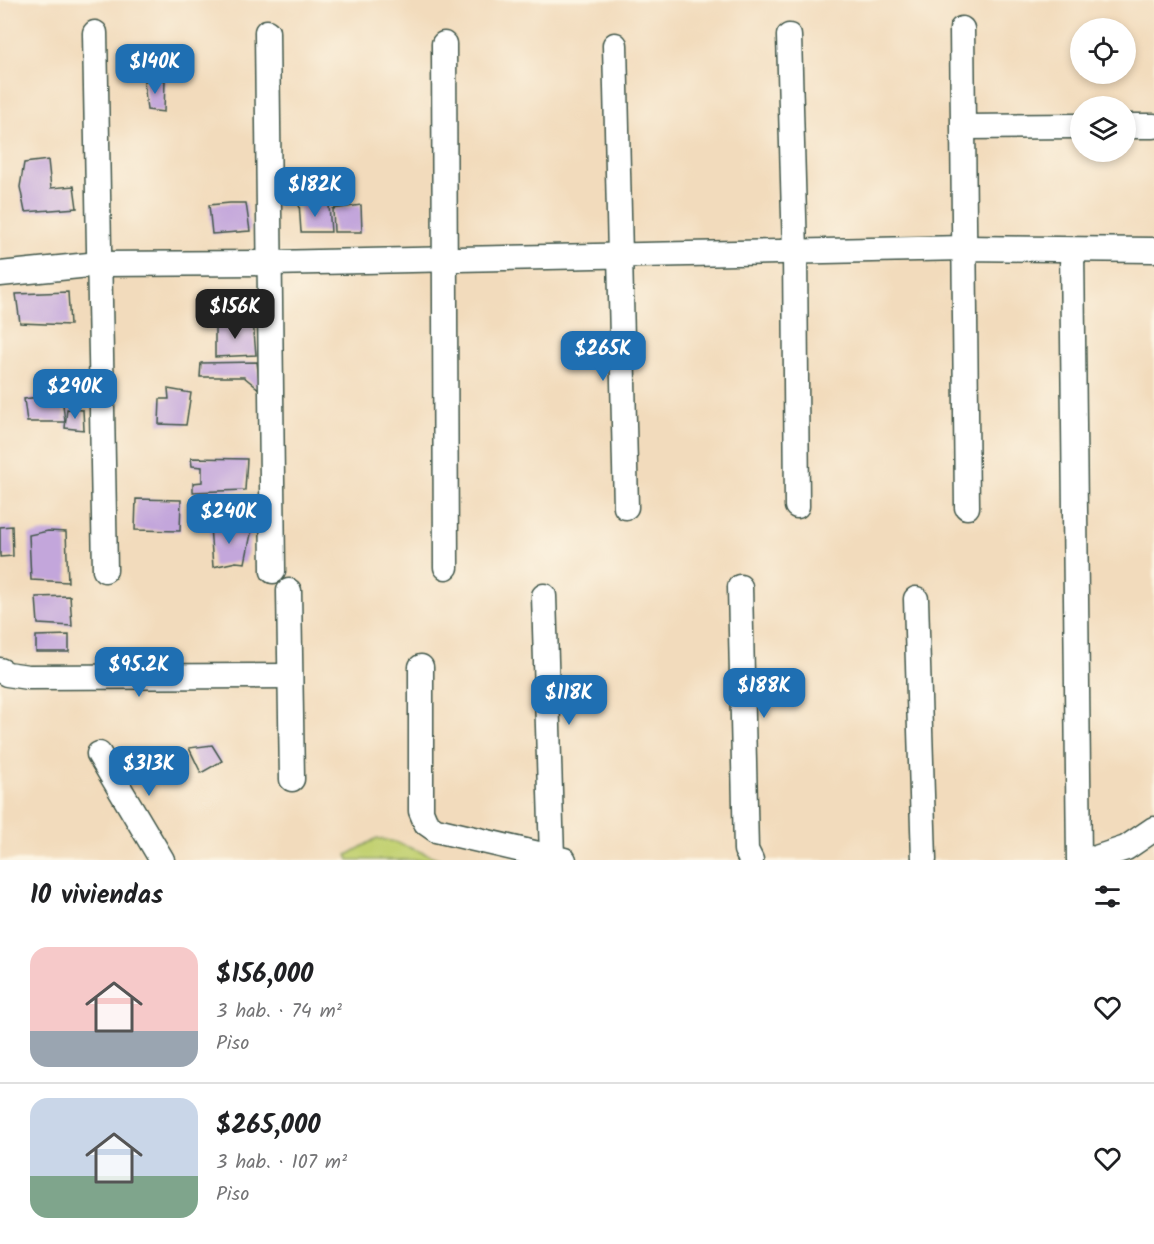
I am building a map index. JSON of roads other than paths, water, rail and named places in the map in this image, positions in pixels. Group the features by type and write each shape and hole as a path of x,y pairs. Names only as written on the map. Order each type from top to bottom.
{"street":[{"path":"962,29 965,127 967,507"},
{"path":"267,32 273,571"},
{"path":"94,33 105,570"},
{"path":"789,36 795,252 797,506"},
{"path":"444,45 446,567"},
{"path":"615,45 626,507"},
{"path":"965,127 1070,126"},
{"path":"1136,126 1154,126"},
{"path":"0,274 99,264 271,263 965,248 1154,250"},
{"path":"1072,250 1079,860"},
{"path":"740,587 746,850 751,860"},
{"path":"289,591 292,779"},
{"path":"421,666 421,811 426,824 436,830 461,837 558,858 544,596"},
{"path":"916,599 924,860"},
{"path":"0,670 7,674 28,677 290,676"},
{"path":"99,754 162,860"},
{"path":"1090,860 1126,848 1154,829"}]}
